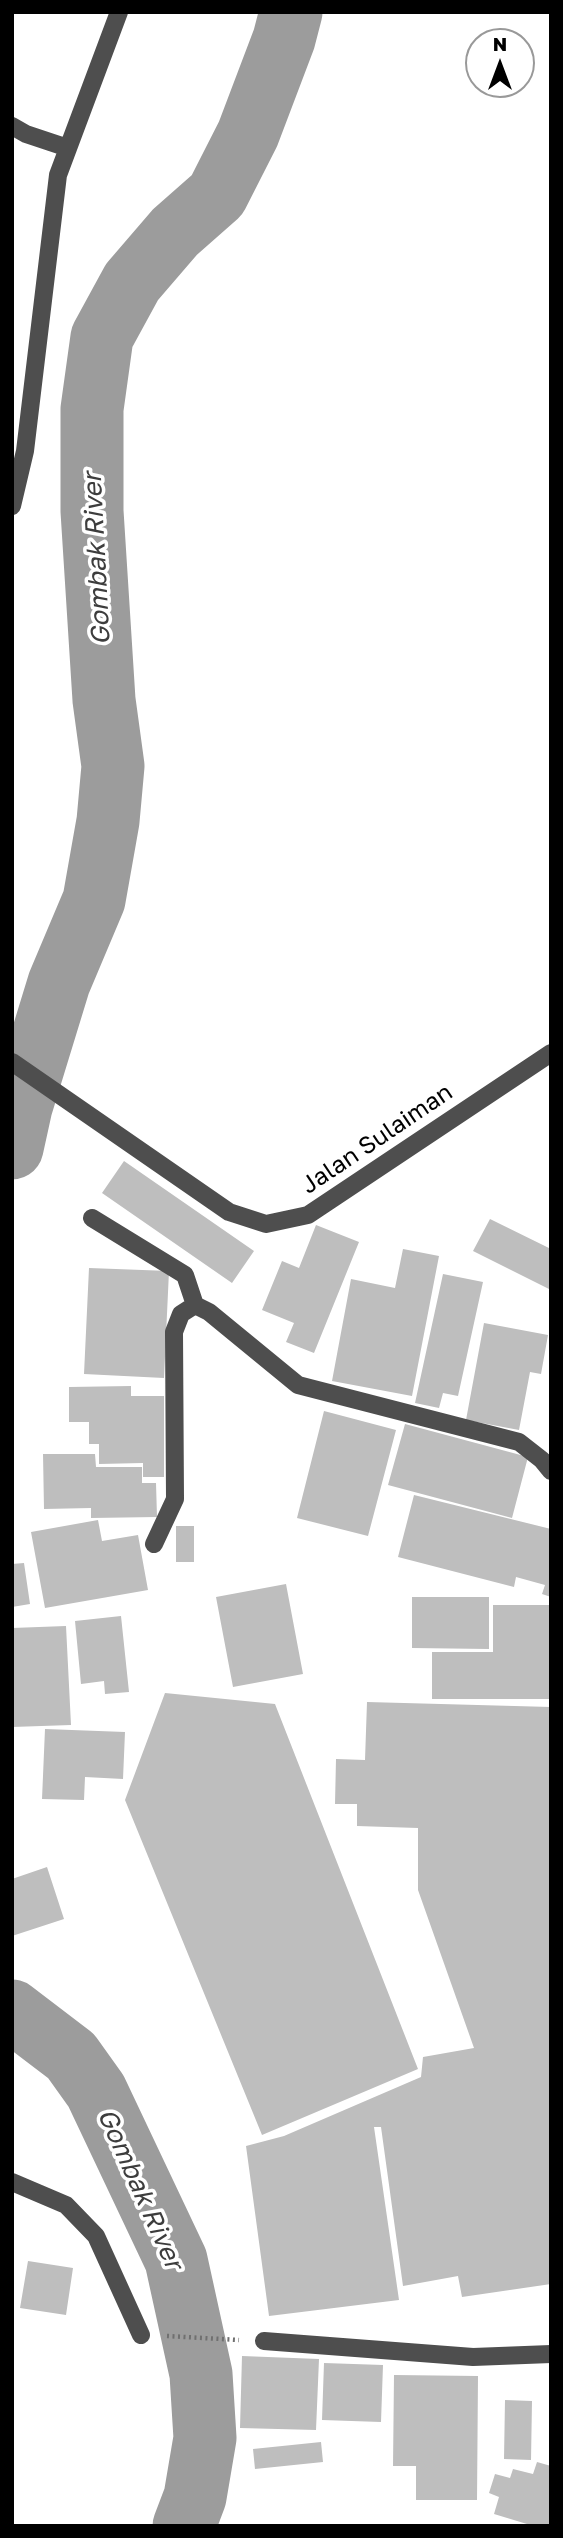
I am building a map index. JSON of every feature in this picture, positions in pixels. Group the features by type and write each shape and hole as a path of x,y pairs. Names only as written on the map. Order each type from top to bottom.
{"street":[{"path":"12,506 25,451 58,175 119,12"},
{"path":"12,126 26,134 68,148"},
{"name":"Jalan Sulaiman","path":"12,1062 229,1212 266,1224 308,1215 551,1053"},
{"path":"92,1218 185,1275 195,1305 209,1312 298,1385 519,1443 542,1460 551,1471"},
{"path":"154,1544 176,1499 174,1332 181,1314 195,1305"},
{"path":"12,2182 66,2204 96,2236 141,2335"},
{"path":"264,2341 473,2357 551,2354"}],"path":[{"path":"141,2335 264,2341"}],"building":[{"path":"124,1161 254,1251 232,1283 102,1193"},
{"path":"490,1219 551,1249 551,1290 473,1251"},
{"path":"316,1225 359,1242 314,1353 286,1342 294,1323 262,1310 282,1261 299,1268"},
{"path":"403,1249 439,1256 412,1396 332,1381 351,1279 395,1288"},
{"path":"89,1268 169,1271 164,1378 84,1374"},
{"path":"443,1274 483,1282 458,1396 443,1393 439,1408 415,1403"},
{"path":"484,1323 548,1335 541,1374 530,1372 519,1430 466,1420"},
{"path":"131,1386 131,1396 164,1396 164,1477 143,1477 143,1463 99,1464 99,1444 89,1444 89,1422 69,1422 69,1387"},
{"path":"324,1411 396,1430 368,1536 297,1518"},
{"path":"405,1424 528,1457 512,1518 388,1485"},
{"path":"43,1454 95,1454 96,1467 142,1467 142,1483 156,1483 157,1517 91,1518 91,1508 44,1509"},
{"path":"414,1495 551,1529 551,1597 542,1594 545,1585 516,1577 514,1587 398,1557"},
{"path":"98,1520 102,1541 138,1535 148,1590 45,1608 31,1532"},
{"path":"176,1526 194,1526 194,1562 176,1562"},
{"path":"24,1563 30,1604 12,1607 12,1564"},
{"path":"286,1584 303,1674 233,1687 216,1597"},
{"path":"412,1597 489,1597 489,1649 412,1648"},
{"path":"493,1605 551,1605 551,1699 432,1699 432,1652 493,1652"},
{"path":"121,1616 129,1692 105,1694 104,1681 81,1684 75,1621"},
{"path":"66,1626 71,1725 12,1727 12,1628"},
{"path":"165,1693 275,1704 418,2069 262,2135 125,1800"},
{"path":"367,1702 551,1707 551,2284 462,2297 458,2276 403,2286 381,2127 374,2127 399,2300 269,2316 246,2146 284,2136 421,2077 423,2057 474,2048 418,1890 418,1828 357,1826 357,1804 335,1804 336,1759 365,1760"},
{"path":"45,1729 125,1732 123,1779 85,1777 84,1800 42,1799"},
{"path":"47,1867 64,1919 12,1936 12,1879"},
{"path":"28,2261 73,2268 66,2315 20,2308"},
{"path":"242,2356 319,2359 316,2430 240,2428"},
{"path":"324,2363 383,2365 381,2422 322,2420"},
{"path":"394,2375 478,2376 477,2500 416,2500 416,2466 393,2466"},
{"path":"505,2400 532,2401 531,2460 504,2459"},
{"path":"321,2442 323,2462 255,2469 253,2449"},
{"path":"537,2462 551,2466 551,2526 526,2526 527,2524 494,2514 499,2497 489,2493 495,2474 510,2478 513,2469 533,2474"}],"waterway":[{"name":"Gombak River","path":"12,1148 21,1107 59,983 94,900 108,821 113,766 104,700 92,511 92,409 102,337 132,282 175,232 217,195 248,134 284,39 291,12"},
{"name":"Gombak River","path":"12,2011 71,2056 96,2091 176,2260 201,2374 205,2438 195,2497 184,2526"}]}
